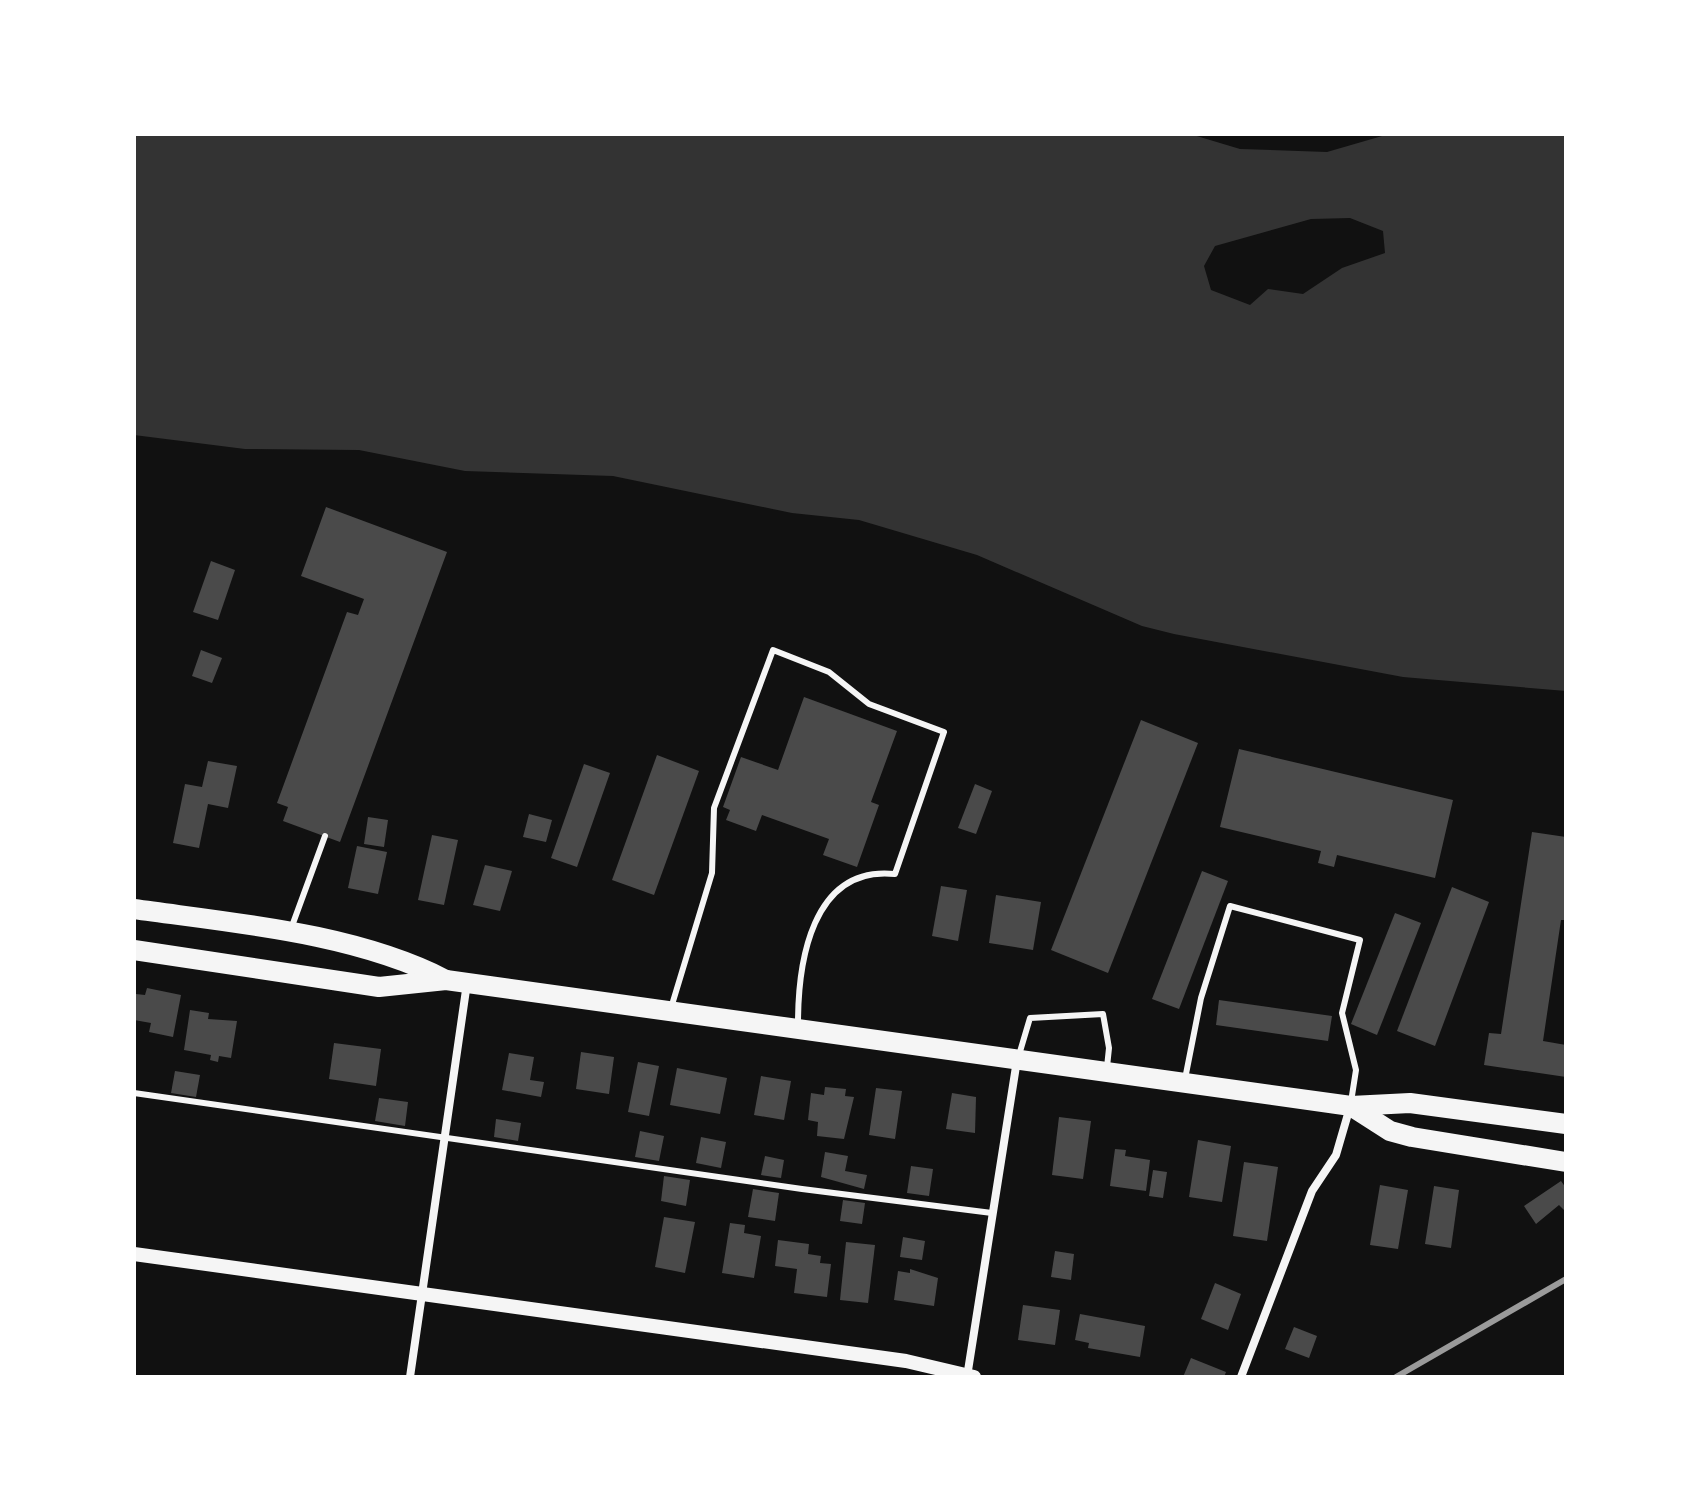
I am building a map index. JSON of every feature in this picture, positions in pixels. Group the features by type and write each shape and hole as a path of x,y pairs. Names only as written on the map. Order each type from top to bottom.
{"main road":[{"path":"134,909 289,934 384,955 446,980"},
{"path":"134,950 379,987 446,980 467,982 1351,1106 1410,1103 1566,1124"},
{"path":"1351,1106 1390,1131 1412,1137 1566,1162"}],"street":[{"path":"410,1377 467,982"},
{"path":"134,1254 906,1361 970,1376 1017,1059"},
{"path":"1241,1377 1312,1191 1340,1146 1351,1106"}],"lane":[{"path":"670,1011 712,873 714,808 773,650 829,672 869,704 944,732 895,874 871,875 842,889 830,898 811,929 799,973 798,1028"},
{"path":"289,934 325,836"},
{"path":"1184,1083 1201,998 1230,906 1360,940 1342,1013 1356,1070 1351,1106"},
{"path":"1017,1059 1030,1018 1103,1014 1109,1048 1106,1072"},
{"path":"134,1093 992,1213"}],"shaded area":[{"path":"134,134 1190,134 1240,149 1327,152 1389,134 1566,134 1566,691 1403,677 1174,634 1142,626 977,555 859,520 792,513 613,476 465,471 359,450 245,449 134,435","holes":["1350,218 1383,231 1385,253 1342,268 1303,294 1268,289 1250,305 1211,290 1204,266 1215,246 1311,219"]}],"building":[{"path":"326,507 447,552 340,842 283,821 288,807 277,803 347,612 358,615 364,599 301,576"},
{"path":"211,561 235,570 218,620 193,612"},
{"path":"201,650 222,658 212,683 192,676"},
{"path":"804,697 897,731 871,802 879,805 857,867 823,855 829,839 762,815 756,831 726,820 730,810 723,807 741,757 778,770"},
{"path":"1141,720 1198,743 1108,973 1051,950"},
{"path":"1239,749 1453,800 1435,878 1337,855 1334,867 1318,863 1321,851 1220,827"},
{"path":"657,755 699,771 654,895 612,880"},
{"path":"208,761 237,766 228,808 208,804 199,848 173,843 185,784 202,787"},
{"path":"584,764 610,773 577,867 551,858"},
{"path":"975,784 992,791 976,834 958,828"},
{"path":"529,814 552,820 546,842 523,837"},
{"path":"368,817 388,820 384,847 364,844"},
{"path":"1532,832 1566,837 1566,920 1561,920 1543,1041 1566,1045 1566,1077 1484,1065 1489,1033 1501,1034"},
{"path":"432,835 458,840 444,905 418,900"},
{"path":"357,846 387,852 378,894 348,888"},
{"path":"485,865 512,871 500,911 473,905"},
{"path":"1202,871 1228,881 1179,1009 1152,999"},
{"path":"941,886 967,890 958,941 932,936"},
{"path":"1452,887 1489,902 1435,1046 1397,1031"},
{"path":"996,895 1041,902 1033,950 989,943"},
{"path":"1395,913 1421,923 1377,1035 1351,1024"},
{"path":"147,988 181,995 173,1037 149,1032 151,1023 134,1020 136,994 145,995"},
{"path":"1219,1000 1332,1016 1328,1041 1216,1025"},
{"path":"190,1010 209,1013 208,1019 237,1021 231,1058 219,1056 218,1062 210,1060 211,1055 184,1050"},
{"path":"334,1043 381,1049 376,1086 329,1079"},
{"path":"581,1052 614,1057 609,1094 576,1089"},
{"path":"509,1053 534,1057 530,1080 544,1082 541,1097 502,1090"},
{"path":"638,1062 659,1066 649,1116 628,1112"},
{"path":"677,1068 727,1078 720,1114 670,1105"},
{"path":"175,1071 200,1075 196,1097 171,1093"},
{"path":"761,1076 791,1081 784,1120 754,1115"},
{"path":"825,1087 846,1089 845,1096 854,1097 844,1139 817,1136 818,1122 808,1120 811,1093 824,1095"},
{"path":"876,1088 902,1091 895,1139 869,1135"},
{"path":"952,1093 976,1097 975,1133 946,1129"},
{"path":"379,1098 408,1102 405,1126 375,1121"},
{"path":"1059,1117 1091,1121 1083,1179 1052,1175"},
{"path":"496,1119 521,1123 518,1141 494,1137"},
{"path":"640,1131 664,1136 659,1161 635,1157"},
{"path":"701,1137 726,1142 721,1168 696,1163"},
{"path":"1198,1140 1231,1146 1222,1202 1189,1197"},
{"path":"1115,1149 1126,1150 1125,1156 1150,1160 1146,1191 1110,1186"},
{"path":"825,1152 848,1156 845,1171 867,1175 864,1189 821,1177"},
{"path":"765,1156 784,1160 781,1178 761,1175"},
{"path":"1244,1162 1278,1167 1267,1241 1233,1236"},
{"path":"911,1166 933,1169 929,1196 907,1193"},
{"path":"1153,1170 1167,1172 1163,1198 1149,1196"},
{"path":"664,1176 690,1180 686,1206 661,1201"},
{"path":"1561,1181 1566,1188 1566,1212 1559,1205 1536,1224 1524,1206"},
{"path":"1380,1185 1408,1190 1398,1249 1370,1245"},
{"path":"1434,1186 1459,1190 1451,1248 1425,1244"},
{"path":"753,1189 779,1193 775,1221 748,1217"},
{"path":"843,1200 865,1203 862,1224 840,1221"},
{"path":"664,1217 695,1222 685,1273 655,1267"},
{"path":"730,1223 745,1225 744,1233 761,1236 754,1278 722,1273"},
{"path":"903,1237 925,1241 922,1260 900,1257"},
{"path":"778,1240 809,1244 808,1254 821,1256 820,1263 831,1264 827,1297 794,1293 797,1269 775,1266"},
{"path":"846,1242 875,1245 868,1303 840,1300"},
{"path":"1055,1251 1074,1254 1071,1280 1051,1277"},
{"path":"910,1269 938,1278 934,1306 894,1300 898,1271 910,1273"},
{"path":"1215,1283 1241,1294 1228,1330 1201,1319"},
{"path":"1023,1305 1060,1310 1055,1345 1018,1340"},
{"path":"1080,1314 1145,1326 1140,1357 1088,1348 1089,1343 1075,1340"},
{"path":"1294,1327 1317,1336 1309,1358 1285,1349"},
{"path":"1191,1358 1226,1372 1224,1377 1183,1377"}],"railway":[{"path":"1396,1377 1566,1279"}]}
